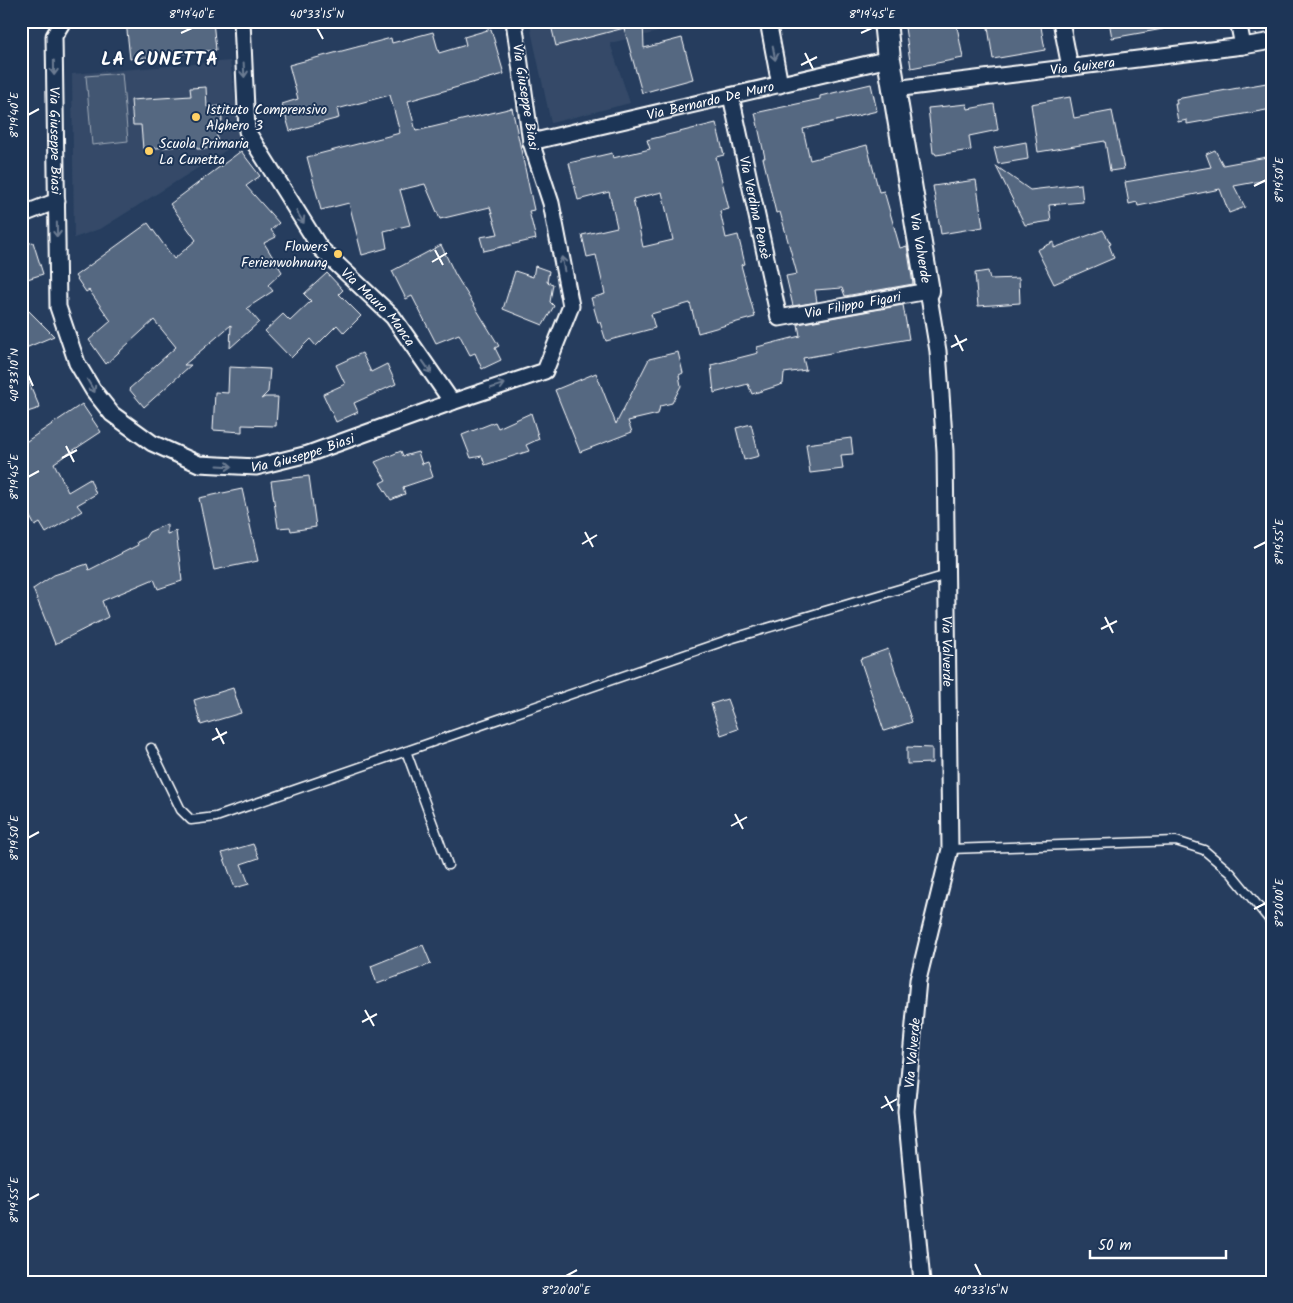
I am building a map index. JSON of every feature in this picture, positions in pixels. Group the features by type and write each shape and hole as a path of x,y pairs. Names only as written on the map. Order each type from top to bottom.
{"street":[{"name":"Via Giuseppe Biasi","path":"63,21 54,36 58,307 77,362 92,390 112,414 152,443 199,464 256,467 308,454 452,402 546,371 571,306 551,203 531,142 514,21"},
{"name":"Via Mauro Manca","path":"242,21 247,131 320,248 393,317 452,402"},
{"path":"768,21 780,85"},
{"name":"Via Valverde","path":"885,21 889,59 938,351 945,451 950,849 918,980 906,1111 922,1282"},
{"path":"1061,21 1070,67"},
{"path":"1238,21 1243,46"},
{"name":"Via Guixera","path":"894,89 1272,41"},
{"name":"Via Bernardo De Muro","path":"531,142 889,59"},
{"name":"Via Verdina Pensè","path":"731,96 780,318"},
{"path":"21,215 57,201"},
{"name":"Via Filippo Figari","path":"780,318 928,291"}],"lane":[{"path":"152,748 181,810 191,820 216,817 730,639 947,575"},
{"path":"406,751 448,865"},
{"path":"950,849 1176,841 1204,850 1231,873 1272,923"}],"shaded area":[{"path":"529,21 706,21 610,43 630,103 551,123"},
{"name":"Scuola Primaria La Cunetta","path":"230,61 241,141 102,228 74,238 72,74"},
{"path":"122,73 128,141 92,145 86,76"}],"building":[{"path":"126,21 213,21 216,50 130,59"},
{"path":"550,21 643,21 644,48 682,38 693,79 642,93 624,28 556,46"},
{"path":"904,21 956,21 963,58 911,68"},
{"path":"987,21 1040,21 1045,50 993,59"},
{"path":"1109,21 1162,21 1163,29 1112,38"},
{"path":"491,29 504,74 408,101 416,131 512,108 534,210 529,211 536,239 484,251 480,237 498,234 490,207 440,219 425,184 400,190 410,225 384,231 387,248 362,255 349,203 321,210 307,157 400,133 390,95 337,109 339,118 290,131 282,104 298,99 289,65 391,38 392,43 433,32 439,53 466,45 464,37"},
{"path":"1272,82 1272,109 1187,124 1187,120 1178,122 1176,99"},
{"path":"871,84 877,111 803,129 810,160 867,145 879,192 884,191 900,248 907,246 913,284 845,296 842,288 815,290 817,302 793,306 786,276 797,274 780,212 776,213 755,113 820,99 820,96"},
{"path":"206,87 207,107 221,106 222,121 216,122 218,148 197,149 196,145 143,149 141,125 133,125 131,100 191,96 190,88"},
{"path":"1070,97 1074,118 1112,111 1124,169 1110,171 1105,141 1038,152 1031,104"},
{"path":"967,104 968,109 994,104 998,130 969,136 971,150 936,155 933,153 928,108"},
{"path":"716,123 724,155 716,157 729,209 720,211 726,238 738,235 745,264 741,265 755,317 698,333 690,303 651,314 655,328 606,341 591,298 605,294 596,255 587,257 582,235 617,227 609,192 578,200 569,163 612,153 613,158 650,149 647,140","holes":["662,192 673,240 643,247 633,199"]},
{"path":"1026,142 1028,159 998,164 994,148"},
{"path":"1215,150 1223,165 1272,156 1272,179 1234,186 1245,207 1229,213 1220,189 1138,206 1137,202 1129,204 1125,182 1211,167 1206,154"},
{"path":"241,151 260,176 246,186 279,223 271,230 276,237 264,243 282,272 268,285 273,291 247,308 259,322 230,348 231,325 184,365 191,365 144,407 129,389 176,347 154,320 106,364 89,340 111,321 89,290 86,292 75,276 148,223 174,259 196,240 170,204"},
{"path":"996,166 1030,190 1081,184 1083,202 1049,205 1051,221 1025,225"},
{"path":"976,180 983,227 941,234 933,186"},
{"path":"1103,230 1111,244 1109,245 1114,258 1054,284 1037,250 1054,242 1054,248"},
{"path":"33,242 43,274 21,281 21,246"},
{"path":"441,245 455,274 499,346 495,348 501,360 482,369 475,353 470,355 459,334 436,343 412,296 406,299 392,271"},
{"path":"535,266 549,271 547,282 553,284 550,302 554,306 543,325 503,309 515,271 533,277"},
{"path":"988,271 990,279 1019,278 1020,303 978,306 975,273"},
{"path":"327,273 343,290 339,294 361,316 344,333 337,325 316,346 310,339 291,358 265,331 283,314 290,321 311,301 304,294"},
{"path":"903,305 909,339 803,358 806,370 784,373 783,384 752,394 748,384 714,393 711,365 758,353 757,347 800,336 798,324"},
{"path":"29,311 54,336 21,350 21,317"},
{"path":"678,352 683,373 679,375 681,386 672,403 660,406 658,414 628,421 632,432 580,452 555,390 596,373 616,424 649,359"},
{"path":"362,353 371,372 387,364 396,384 354,403 358,412 336,422 323,394 345,384 336,365"},
{"path":"21,364 40,408 21,414"},
{"path":"229,367 270,369 268,392 261,399 265,397 278,397 276,426 242,425 242,432 213,430 215,392 228,393"},
{"path":"82,404 101,432 54,463 68,492 90,479 96,494 77,505 82,511 46,533 40,523 35,526 21,500 21,445"},
{"path":"531,413 539,439 526,445 529,451 485,465 482,456 471,458 462,435 495,422 498,428"},
{"path":"751,424 759,456 744,460 736,428"},
{"path":"851,438 853,454 841,455 843,469 810,473 806,444"},
{"path":"401,451 403,456 418,452 422,464 428,462 433,477 403,487 405,494 391,500 380,483 386,480 375,462"},
{"path":"309,476 316,527 291,531 290,527 278,528 271,481"},
{"path":"242,489 258,561 214,570 199,498"},
{"path":"167,524 167,534 176,531 182,581 158,589 154,579 102,601 108,617 55,644 33,589 54,575 87,564 89,570 138,545 137,542 145,538 149,532"},
{"path":"888,649 912,722 884,731 860,659"},
{"path":"233,688 241,713 201,725 194,700"},
{"path":"727,699 738,729 721,735 711,704"},
{"path":"907,747 932,748 932,763 907,764"},
{"path":"253,844 259,858 241,864 249,884 235,888 222,853"},
{"path":"423,945 431,964 377,984 371,966"}],"place":[{"name":"Istituto Comprensivo Alghero 3","path":"196,117"},
{"name":"Scuola Primaria La Cunetta","path":"149,151"},
{"name":"Flowers Ferienwohnung","path":"338,254"}],"district":[{"name":"LA CUNETTA","path":"160,58"}]}
